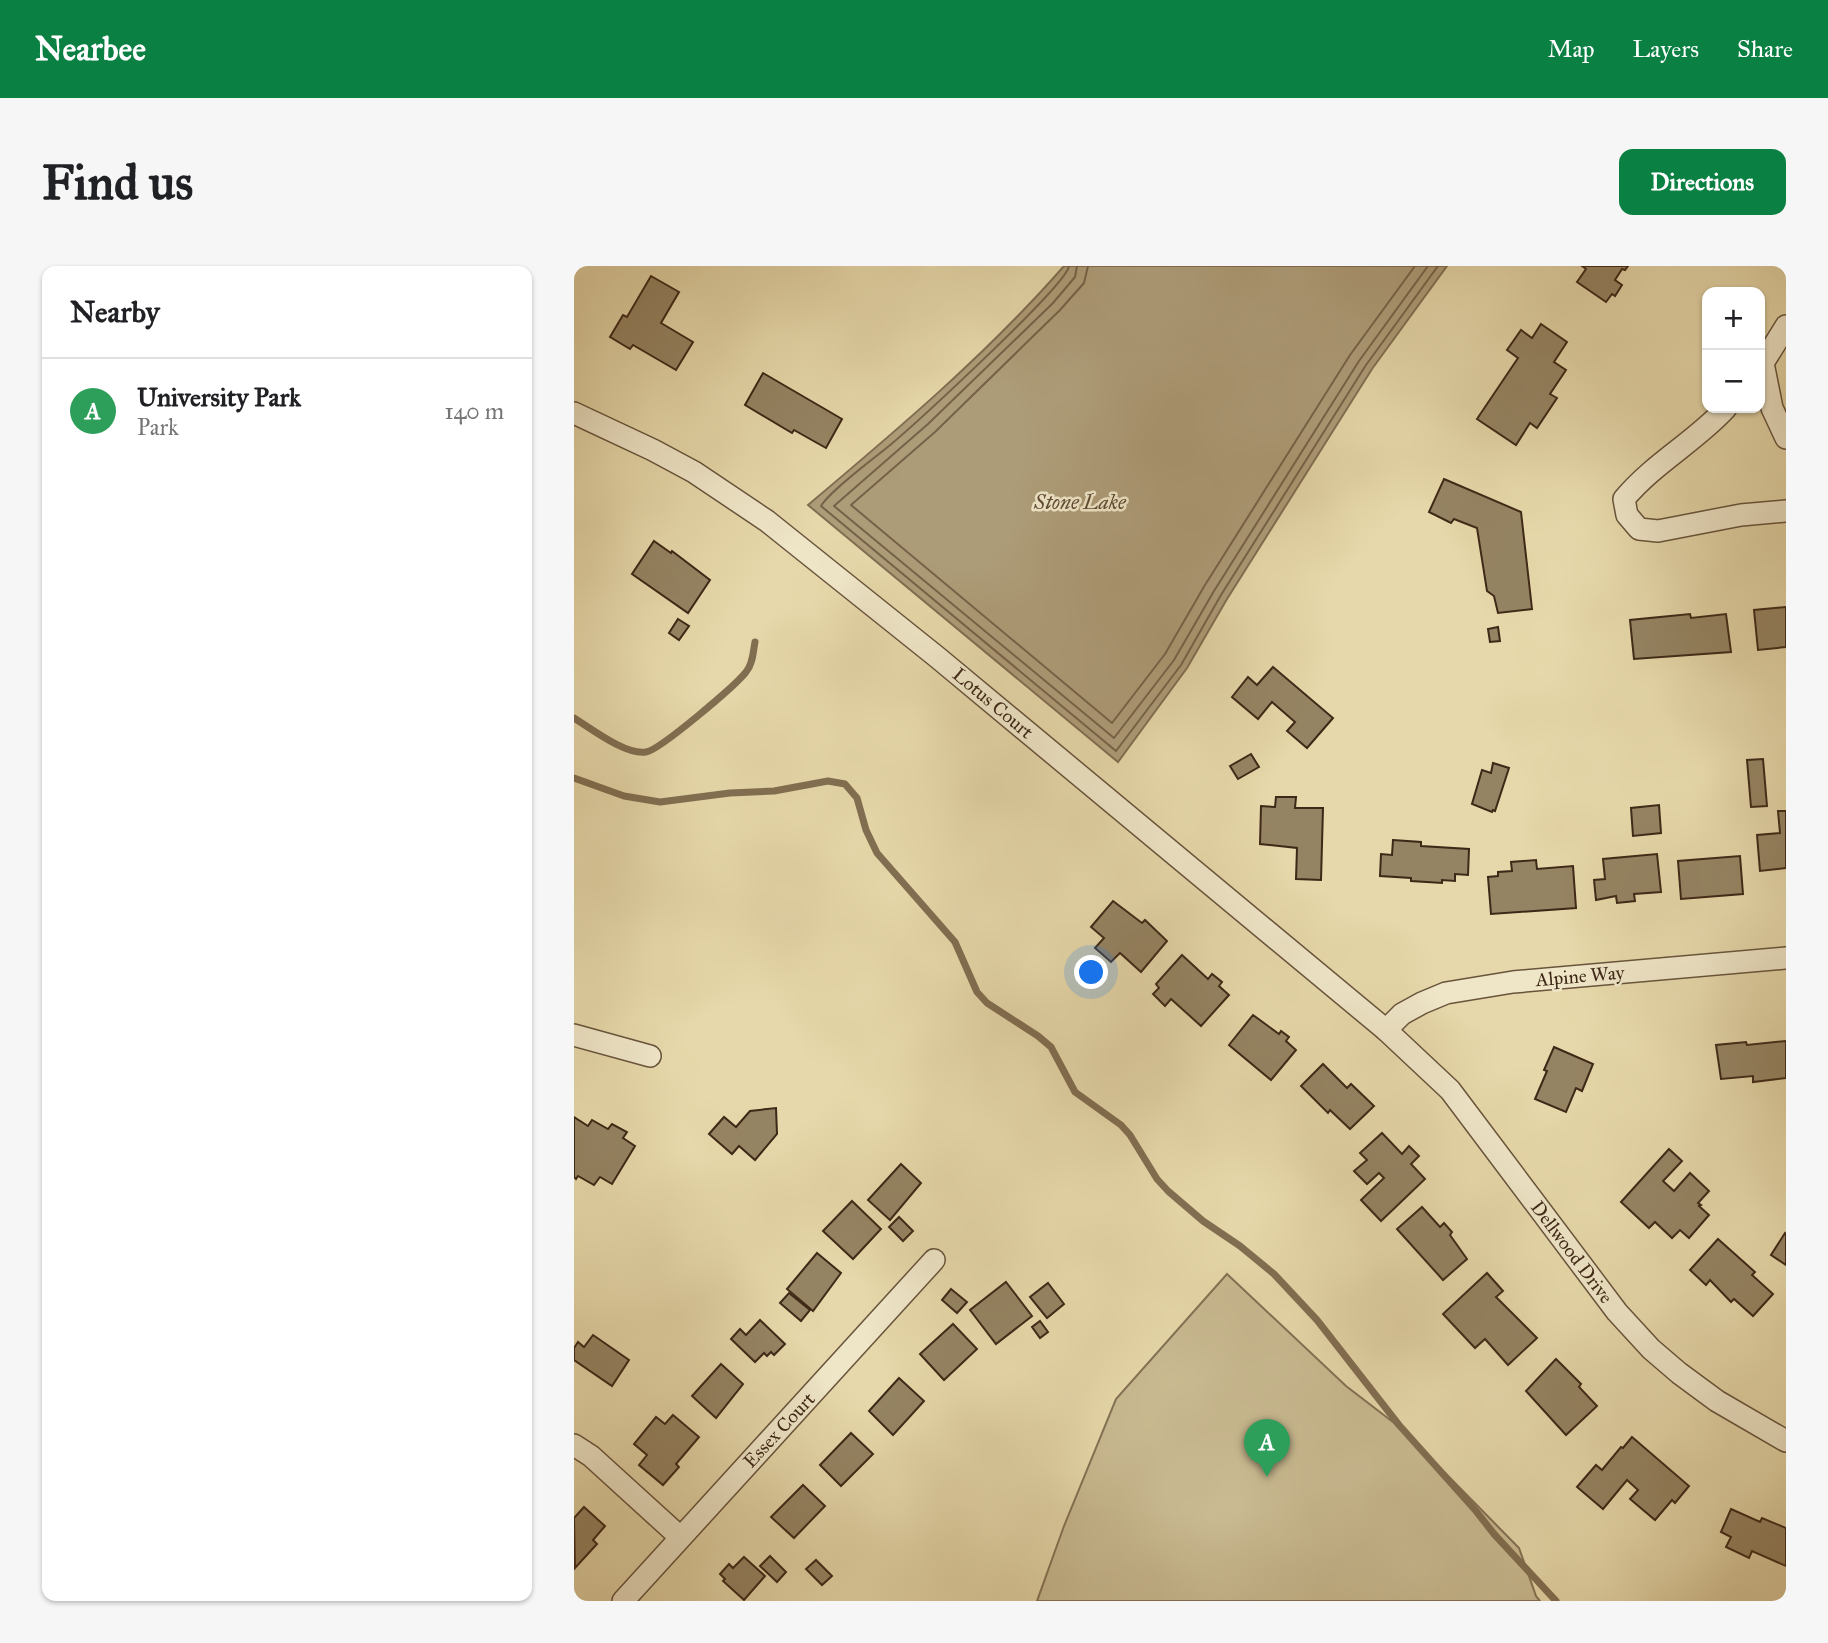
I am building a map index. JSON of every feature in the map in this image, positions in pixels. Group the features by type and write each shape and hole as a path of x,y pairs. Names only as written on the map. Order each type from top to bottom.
{"street":[{"path":"1765,360 1786,326"},
{"path":"1765,378 1772,408 1786,438"},
{"name":"Lotus Court","path":"574,413 694,472 767,521 937,657 1386,1030"},
{"path":"1721,413 1639,481 1625,499 1627,515 1639,529 1658,531 1741,515 1786,511"},
{"name":"Alpine Way","path":"1386,1030 1402,1014 1446,993 1513,982 1786,958"},
{"name":"Dellwood Drive","path":"1386,1030 1450,1090 1617,1312 1651,1349 1717,1401 1786,1441"},
{"path":"574,1035 650,1056"},
{"name":"Essex Court","path":"623,1601 934,1260"},
{"path":"574,1445 591,1456 680,1537"}],"shaded area":[{"path":"1227,1274 1346,1386 1402,1429 1519,1548 1540,1601 1037,1601 1064,1526 1116,1399"}],"water":[{"name":"Stone Lake","path":"1064,266 1447,266 1372,369 1227,599 1187,668 1118,762 808,505 973,361"}],"building":[{"path":"1582,266 1628,266 1625,270 1622,269 1615,280 1622,285 1615,296 1612,294 1606,302 1577,282 1586,269"},
{"path":"651,276 679,292 661,323 693,342 676,370 633,345 630,349 610,337 623,315 627,317"},
{"path":"1541,324 1567,342 1554,362 1566,370 1550,394 1557,398 1537,428 1530,423 1516,445 1477,419 1518,358 1507,350 1521,330 1532,338"},
{"path":"763,373 842,419 826,448 794,430 792,433 745,405"},
{"path":"1444,479 1521,512 1532,609 1498,613 1494,596 1487,591 1477,528 1454,519 1451,523 1429,512"},
{"path":"654,541 710,580 688,613 632,574"},
{"path":"1786,607 1786,647 1758,650 1754,610"},
{"path":"1690,614 1691,618 1726,614 1731,652 1634,659 1630,620"},
{"path":"678,619 689,626 679,640 669,633"},
{"path":"1498,627 1500,641 1490,642 1488,629"},
{"path":"1273,667 1333,718 1307,748 1287,731 1295,722 1272,702 1258,719 1232,697 1248,677 1257,685"},
{"path":"1251,754 1259,767 1238,779 1230,766"},
{"path":"1763,759 1767,806 1751,807 1747,760"},
{"path":"1493,763 1509,768 1495,811 1492,812 1472,804 1482,770 1491,773"},
{"path":"1276,797 1296,797 1295,808 1323,808 1321,880 1296,879 1297,848 1260,844 1261,806 1275,807"},
{"path":"1659,805 1661,833 1633,836 1631,808"},
{"path":"1778,811 1786,811 1786,868 1760,871 1757,835 1780,833"},
{"path":"1393,840 1421,842 1421,846 1469,849 1468,875 1455,874 1455,881 1442,880 1442,883 1380,876 1381,854 1392,855"},
{"path":"1657,854 1661,892 1634,894 1635,901 1617,903 1616,896 1596,900 1594,880 1605,879 1603,859"},
{"path":"1740,856 1743,894 1681,899 1678,861"},
{"path":"1536,860 1537,869 1573,866 1576,908 1491,914 1488,877 1498,876 1498,872 1512,871 1511,862"},
{"path":"1113,901 1142,923 1145,920 1167,941 1141,972 1120,953 1111,962 1095,948 1104,938 1091,927"},
{"path":"1182,955 1208,979 1212,974 1222,982 1219,986 1229,995 1201,1026 1171,999 1165,1006 1153,994 1159,988 1156,984"},
{"path":"1253,1015 1279,1034 1281,1031 1289,1037 1286,1041 1296,1050 1271,1080 1229,1045"},
{"path":"1786,1041 1786,1078 1753,1082 1753,1076 1721,1079 1716,1045"},
{"path":"1554,1047 1593,1064 1582,1091 1576,1088 1566,1112 1535,1099"},
{"path":"1323,1064 1347,1088 1351,1084 1374,1106 1350,1129 1330,1110 1328,1113 1301,1086"},
{"path":"776,1108 777,1134 755,1160 739,1146 732,1154 709,1134 724,1117 736,1127 750,1111"},
{"path":"574,1117 588,1126 592,1120 608,1129 612,1124 627,1132 623,1138 635,1146 612,1184 600,1177 594,1185 578,1176 576,1179 574,1177"},
{"path":"1382,1133 1402,1154 1409,1146 1419,1156 1411,1164 1425,1179 1381,1221 1361,1200 1384,1178 1379,1173 1367,1184 1354,1171 1367,1160 1360,1153"},
{"path":"1669,1149 1682,1161 1663,1181 1674,1191 1690,1173 1709,1191 1698,1203 1709,1215 1689,1238 1680,1230 1672,1238 1655,1222 1649,1228 1621,1202"},
{"path":"901,1164 921,1183 890,1220 868,1200"},
{"path":"852,1201 881,1229 853,1259 823,1231"},
{"path":"1422,1207 1440,1227 1444,1223 1452,1232 1450,1235 1467,1259 1443,1280 1397,1229"},
{"path":"899,1217 913,1231 903,1241 889,1227"},
{"path":"1786,1234 1786,1265 1771,1255"},
{"path":"1718,1239 1755,1272 1752,1275 1773,1294 1753,1316 1734,1299 1731,1302 1710,1280 1706,1285 1690,1270"},
{"path":"817,1253 841,1273 813,1311 787,1289"},
{"path":"1487,1273 1503,1291 1496,1297 1537,1338 1508,1365 1485,1339 1475,1348 1443,1314"},
{"path":"1006,1282 1032,1316 996,1344 970,1310"},
{"path":"1048,1283 1064,1304 1047,1318 1030,1297"},
{"path":"951,1289 967,1302 957,1313 942,1300"},
{"path":"789,1293 810,1310 801,1321 780,1303"},
{"path":"760,1320 785,1344 774,1355 771,1352 767,1356 764,1353 755,1362 731,1339 740,1329 746,1335"},
{"path":"1040,1321 1048,1332 1040,1338 1032,1327"},
{"path":"953,1324 977,1349 944,1380 920,1354"},
{"path":"593,1335 629,1360 612,1386 574,1360 574,1348 578,1342 584,1347"},
{"path":"1556,1359 1581,1384 1579,1387 1597,1406 1566,1435 1526,1391"},
{"path":"721,1364 743,1384 716,1418 692,1396"},
{"path":"899,1378 924,1401 893,1435 869,1411"},
{"path":"673,1415 699,1437 676,1464 679,1467 663,1485 639,1465 647,1455 634,1444 656,1417 665,1424"},
{"path":"851,1433 873,1454 841,1486 820,1465"},
{"path":"1632,1437 1689,1486 1675,1503 1672,1500 1655,1520 1630,1499 1638,1490 1627,1480 1603,1509 1577,1487 1596,1465 1602,1470"},
{"path":"803,1485 825,1506 794,1538 771,1517"},
{"path":"584,1507 605,1526 593,1540 597,1544 575,1568 574,1518"},
{"path":"1731,1509 1760,1522 1762,1518 1786,1528 1786,1566 1752,1551 1749,1558 1726,1547 1731,1537 1721,1532"},
{"path":"770,1556 786,1572 777,1582 760,1566"},
{"path":"744,1557 765,1576 744,1600 723,1581 725,1579 720,1574 729,1564 733,1568"},
{"path":"816,1560 832,1576 822,1585 806,1569"}],"waterway":[{"path":"574,718 628,750 646,752 654,749 714,702 746,672 755,642"},
{"path":"574,778 624,796 660,802 730,793 774,791 828,781 845,784 857,798 866,830 877,853 955,942 977,992 987,1003 1051,1047 1075,1092 1121,1125 1168,1191 1274,1274 1317,1320 1399,1425 1556,1601"}],"place":[{"name":"University Park","path":"1267,1477"}]}
